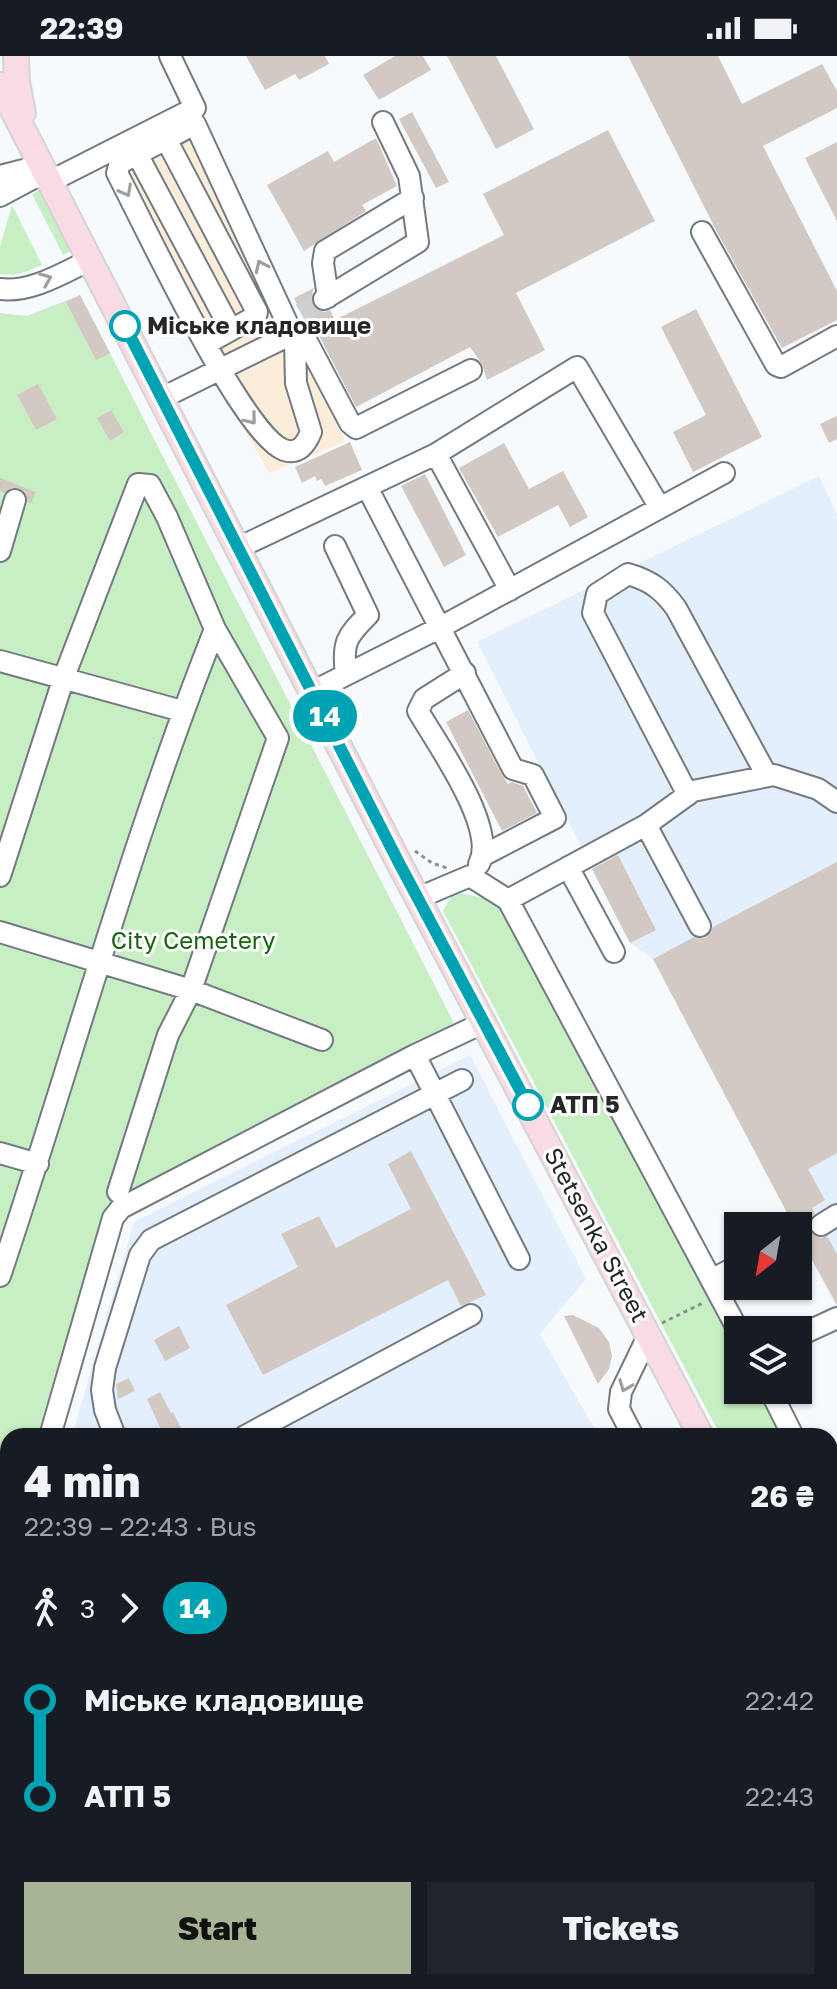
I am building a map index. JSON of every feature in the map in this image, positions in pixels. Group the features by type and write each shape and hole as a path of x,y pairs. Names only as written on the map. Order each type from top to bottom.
{"main road":[{"name":"Stetsenka Street","path":"16,56 17,82 28,139"},
{"name":"Stetsenka Street","path":"0,85 418,898 655,1330 698,1428"}],"street":[{"path":"170,56 195,108 169,132 120,163 117,173 243,409 262,432 283,450 305,446 311,432 296,383 293,323"},
{"path":"383,122 409,176 413,198 418,242 326,298 325,251 413,198"},
{"path":"0,196 46,173 195,124 296,332 304,336 350,423 356,428 471,370"},
{"path":"169,132 257,312 256,316 206,344"},
{"path":"137,154 231,330"},
{"path":"0,176 46,173"},
{"path":"702,232 776,365 781,367 837,336"},
{"path":"0,289 22,288 45,281 90,260"},
{"path":"162,398 293,323"},
{"path":"240,547 436,454 577,367 660,508"},
{"path":"436,454 510,590"},
{"path":"312,692 441,627 724,473"},
{"path":"0,876 64,677 138,484 150,485 215,629 278,738 191,990 168,1035 118,1192"},
{"path":"367,487 513,769 533,775 555,818 484,855 470,876 418,898"},
{"path":"0,551 4,523 15,500"},
{"path":"335,546 368,615 347,636 343,654 346,675"},
{"path":"688,795 593,613 597,594 628,574 646,579 661,589 676,608 767,776"},
{"path":"0,1276 182,711 215,629"},
{"path":"0,661 182,711"},
{"path":"465,673 424,699 418,711 473,807 483,837 484,855"},
{"path":"508,900 646,825 693,791 774,775 818,789 837,802"},
{"path":"646,825 700,926"},
{"path":"568,867 614,952"},
{"path":"470,876 508,900 731,1316"},
{"path":"0,932 191,990 322,1040"},
{"path":"52,1428 113,1218 121,1208 415,1055 485,1022"},
{"path":"415,1055 519,1259"},
{"path":"112,1428 102,1390 105,1368 144,1247 151,1240 462,1080"},
{"path":"0,1153 38,1164"},
{"path":"715,1287 724,1279"},
{"path":"260,1428 471,1315"},
{"path":"812,1330 837,1318"},
{"path":"629,1428 619,1409 621,1392 655,1330"},
{"path":"777,1404 789,1428"}],"path":[{"path":"415,851 432,863 470,876"},
{"path":"655,1330 715,1287"}],"shaded area":[{"path":"200,118 302,339 345,442 269,473 217,382 107,168"},
{"path":"819,476 837,514 837,1308 812,1261 812,1212 787,1212 653,959 630,943 477,642"},
{"path":"470,1055 586,1279 540,1334 594,1428 74,1428 134,1222"}],"green space":[{"path":"41,189 72,250 63,255 32,194"},
{"path":"12,205 42,265 6,275 0,274 0,247"},
{"name":"City Cemetery","path":"80,295 454,1023 107,1205 39,1428 0,1428 0,313 27,316"},
{"path":"460,893 492,900 505,908 724,1322 724,1404 768,1404 780,1428 716,1427 443,911 452,896"}],"building":[{"path":"246,56 325,56 329,64 299,80 295,74 265,90"},
{"path":"395,56 423,56 431,70 379,100 363,75"},
{"path":"447,56 496,56 534,129 496,149"},
{"path":"628,56 718,56 742,104 822,64 837,91 837,108 763,146 837,291 837,320 782,348 719,236"},
{"path":"412,112 449,182 436,188 399,119"},
{"path":"608,130 655,221 516,293 545,350 487,380 482,364 470,347 356,407 316,330 306,323 294,298 314,288 311,298 313,306 324,312 330,310 335,320 504,235 483,194"},
{"path":"376,138 397,186 362,205 366,211 304,251 267,185 328,151 334,162"},
{"path":"837,142 837,221 805,158"},
{"path":"80,295 110,353 96,360 66,302"},
{"path":"696,309 762,437 693,472 673,432 706,415 661,327"},
{"path":"38,384 57,419 36,430 17,395"},
{"path":"111,410 124,432 110,441 97,418"},
{"path":"837,416 837,439 829,443 820,424"},
{"path":"350,442 362,470 325,486 315,476 302,483 295,467"},
{"path":"504,443 529,489 563,471 588,517 570,527 558,505 498,537 459,468"},
{"path":"425,474 466,555 444,567 401,486"},
{"path":"0,478 36,492 31,503 19,488 11,488 5,493 0,491"},
{"path":"468,710 508,784 512,782 523,786 537,813 502,831 446,722"},
{"path":"618,855 656,930 630,943 592,869"},
{"path":"837,862 837,1153 808,1169 825,1200 812,1208 815,1213 812,1216 812,1212 787,1212 653,959 694,937 705,938 713,927"},
{"path":"411,1151 486,1295 461,1306 448,1280 263,1375 226,1305 298,1267 281,1234 319,1216 336,1248 411,1209 388,1164"},
{"path":"812,1234 821,1238 827,1236 837,1254 837,1305 812,1260"},
{"path":"573,1315 599,1328 609,1342 612,1356 609,1369 598,1384 564,1316"},
{"path":"179,1326 190,1348 165,1361 154,1340"},
{"path":"129,1378 135,1391 118,1399 116,1384"},
{"path":"160,1392 181,1428 160,1428 147,1399"}],"tunnel":[{"path":"301,313 324,299"}],"bus line":[{"name":"14","path":"125,326 398,861 528,1105"}],"place":[{"name":"Міське кладовище","path":"125,326"},
{"name":"АТП 5","path":"528,1105"}]}
